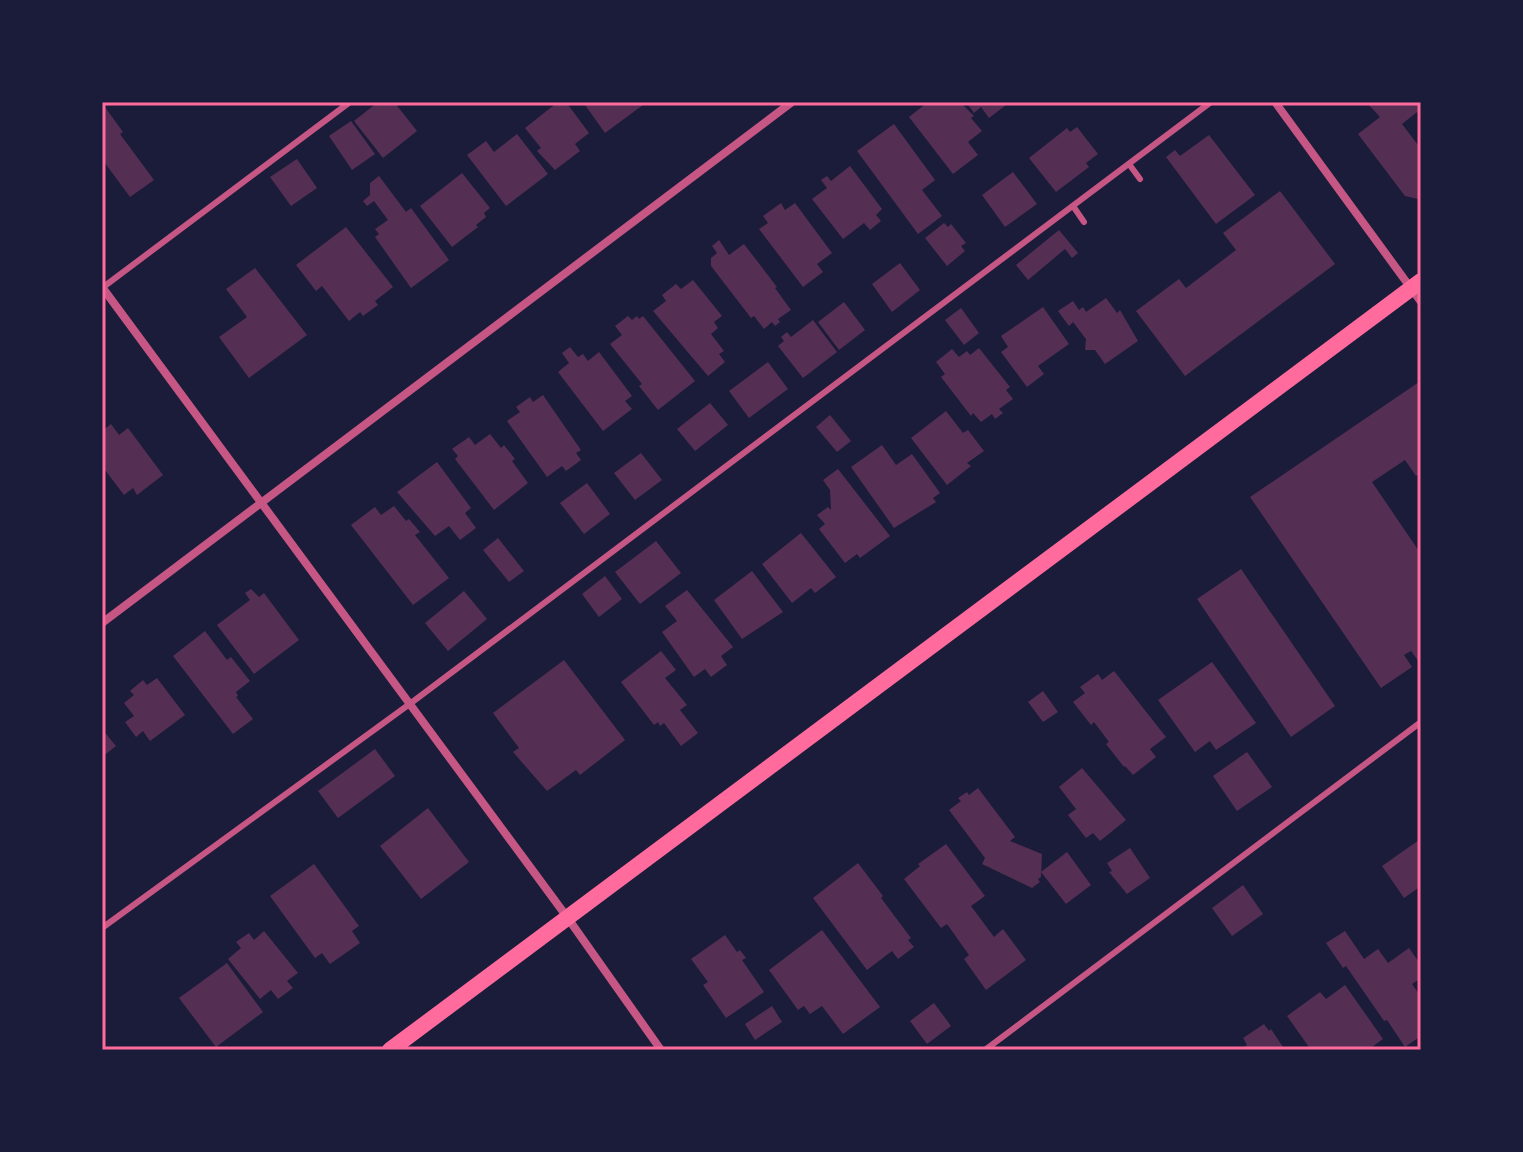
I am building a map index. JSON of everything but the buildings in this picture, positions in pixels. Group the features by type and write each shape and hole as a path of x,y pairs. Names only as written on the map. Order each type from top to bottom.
{"main road":[{"path":"390,1050 1418,290"}],"street":[{"path":"102,623 792,102"},
{"path":"1275,102 1418,290"},
{"path":"102,288 411,703 661,1050"}],"lane":[{"path":"102,288 350,102"},
{"path":"102,928 411,703 1211,102"},
{"path":"1129,164 1140,179"},
{"path":"1073,206 1084,222"},
{"path":"985,1050 1421,722"}]}
